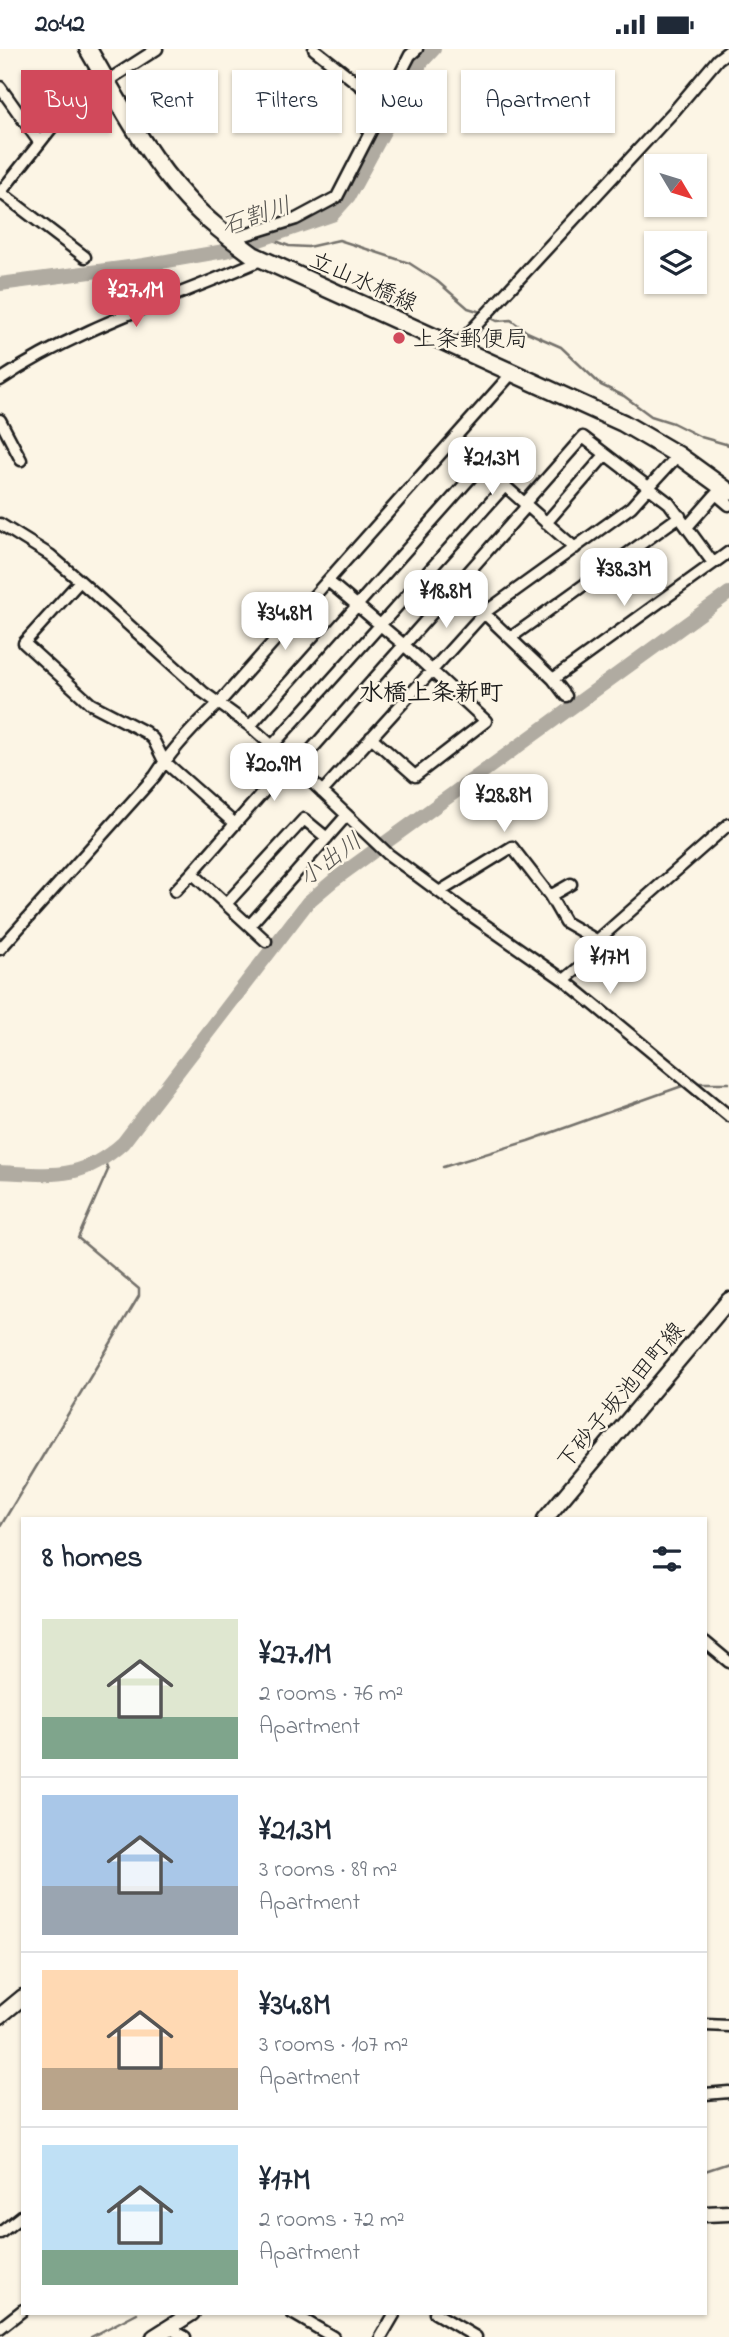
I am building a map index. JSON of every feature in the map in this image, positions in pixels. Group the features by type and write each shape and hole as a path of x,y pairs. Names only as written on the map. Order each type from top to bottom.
{"main road":[{"name":"立山水橋線","path":"88,49 100,70"},
{"name":"立山水橋線","path":"112,89 150,153 187,199 257,257 623,423 678,455 729,492"},
{"name":"下砂子坂池田町線","path":"551,1517 729,1300"},
{"path":"0,2016 21,1999"},
{"path":"707,2214 729,2213"},
{"path":"153,2337 189,2315"}],"street":[{"path":"112,78 157,49"},
{"path":"313,49 356,82"},
{"path":"402,70 410,55 417,49"},
{"path":"456,347 675,110 718,59 729,51"},
{"path":"0,87 39,142"},
{"path":"47,133 0,192 85,257"},
{"path":"232,239 296,219 337,197 370,133"},
{"path":"0,380 36,357 257,257"},
{"path":"0,949 147,785 196,725 219,703 513,373"},
{"path":"0,421 21,460"},
{"path":"175,891 404,645 583,437 669,503 713,563"},
{"path":"453,440 575,548"},
{"path":"546,523 605,455"},
{"path":"322,792 484,613 631,507 678,455"},
{"path":"250,726 481,466"},
{"path":"272,746 504,487"},
{"path":"688,526 716,494 729,505"},
{"path":"510,638 680,516"},
{"path":"0,524 50,555 203,692 250,726 388,854 564,980 729,1116"},
{"path":"552,678 729,552"},
{"path":"80,581 24,643 91,704 145,732 153,739 164,761 235,824"},
{"path":"328,581 404,645 486,721 415,776 371,737"},
{"path":"484,613 552,678 566,696"},
{"path":"250,925 347,815"},
{"path":"226,904 304,819 327,838"},
{"path":"564,980 582,965 598,941 729,824"},
{"path":"439,892 512,846 551,896 565,922 598,941"},
{"path":"192,873 266,941"},
{"path":"551,896 571,884"},
{"path":"707,1644 729,1662"},
{"path":"707,2025 729,2025"},
{"path":"707,2094 729,2092"},
{"path":"0,2232 21,2216"},
{"path":"0,2328 21,2312"},
{"path":"295,2315 333,2337"},
{"path":"381,2337 394,2315"},
{"path":"438,2315 476,2337"},
{"path":"169,2327 185,2337"}],"waterway":[{"name":"石割川","path":"0,284 144,265 230,250 332,215 349,196 421,63 434,49"},
{"path":"268,238 289,246 308,247 339,240 409,263 437,281 468,308 484,313"},
{"path":"489,317 497,321 511,320 527,332 561,347 601,385 624,396 651,416 701,437 729,445"},
{"name":"小出川","path":"0,1172 66,1173 80,1170 108,1155 123,1143 308,902 334,880 729,593"},
{"path":"695,1083 729,1083"},
{"path":"443,1167 528,1141 685,1085"},
{"path":"0,1527 139,1296 139,1289 78,1238 108,1170 104,1159"},
{"path":"707,2170 729,2163"},
{"path":"91,2337 133,2315"}],"place":[{"name":"上条郵便局","path":"399,338"}],"district":[{"name":"水橋上条新町","path":"431,692"}]}
